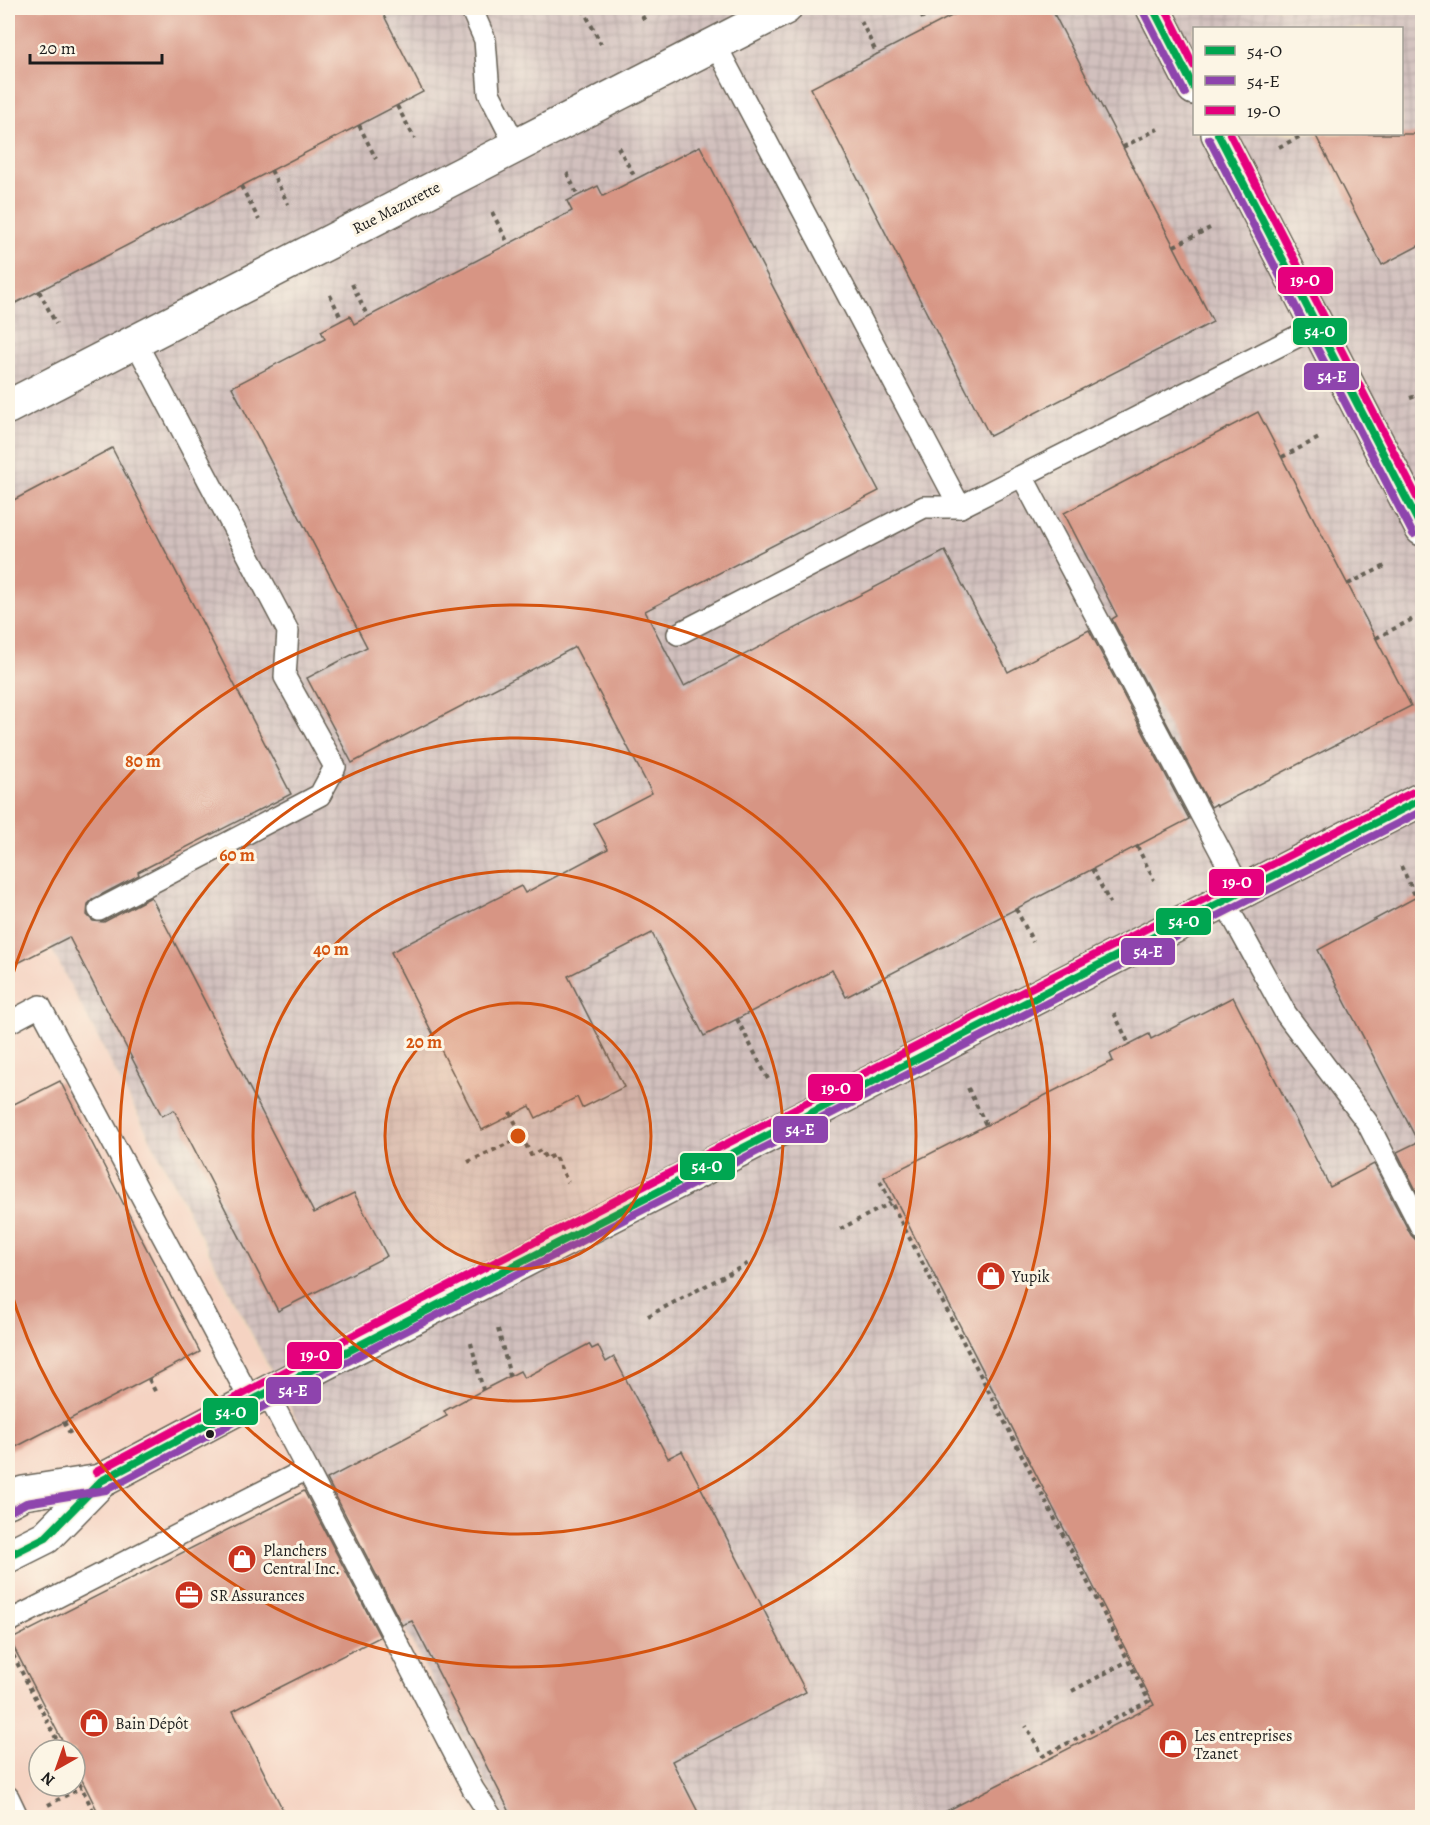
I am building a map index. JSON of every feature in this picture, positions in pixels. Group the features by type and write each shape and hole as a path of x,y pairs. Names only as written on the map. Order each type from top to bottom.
{"street":[{"name":"Rue Mazurette","path":"8,407 785,8"},
{"path":"1153,8 1193,85"},
{"path":"1219,135 1422,529"},
{"path":"8,1556 46,1536 101,1481 376,1335 1422,799"},
{"path":"8,1501 23,1493 101,1481"}],"lane":[{"path":"471,8 485,40 489,93 516,146"},
{"path":"715,44 960,507"},
{"path":"678,634 924,507 960,507 1318,326"},
{"path":"99,910 320,795 334,768 285,677 288,632 135,341"},
{"path":"1022,476 1233,896 1286,1014 1367,1122 1422,1229"},
{"path":"8,1023 40,1006 259,1397 307,1469 473,1788 492,1818"},
{"path":"8,1622 307,1469"},
{"path":"8,1797 18,1818"}],"path":[{"path":"638,8 645,21"},
{"path":"654,8 658,15"},
{"path":"918,8 923,19"},
{"path":"583,9 601,44"},
{"path":"861,21 877,54"},
{"path":"397,106 415,139"},
{"path":"358,125 376,159"},
{"path":"1123,147 1158,129"},
{"path":"1279,147 1303,135"},
{"path":"618,147 636,179"},
{"path":"271,171 288,204"},
{"path":"567,173 578,196"},
{"path":"240,186 258,219"},
{"path":"492,212 508,243"},
{"path":"1174,246 1210,228"},
{"path":"352,284 368,317"},
{"path":"39,291 56,324"},
{"path":"330,295 342,320"},
{"path":"1410,398 1422,394"},
{"path":"1282,458 1319,438"},
{"path":"1348,584 1385,566"},
{"path":"1376,638 1413,619"},
{"path":"1137,846 1154,880"},
{"path":"1401,866 1416,897"},
{"path":"1092,869 1110,903"},
{"path":"1016,909 1033,942"},
{"path":"1114,1013 1129,1044"},
{"path":"737,1019 768,1078"},
{"path":"968,1088 987,1125"},
{"path":"510,1112 531,1155 541,1150 546,1159 554,1155 568,1182"},
{"path":"468,1162 522,1137"},
{"path":"880,1180 1149,1701 1043,1756 1026,1726"},
{"path":"840,1229 891,1203"},
{"path":"648,1316 751,1262"},
{"path":"498,1329 510,1376"},
{"path":"471,1343 483,1390"},
{"path":"148,1379 156,1393"},
{"path":"63,1422 72,1437"},
{"path":"13,1654 56,1738"},
{"path":"1072,1690 1128,1661"},
{"path":"87,1797 97,1818"},
{"path":"41,1808 61,1798"}],"shaded area":[{"path":"8,8 1422,8 1422,1817 503,1817 8,865"},
{"path":"8,865 252,1337 503,1817 8,1817"}],"building":[{"path":"8,8 380,8 423,92 8,307"},
{"path":"967,8 1051,8 1213,322 990,436 811,88"},
{"path":"1422,134 1422,244 1382,265 1316,135"},
{"path":"700,146 879,491 645,611 684,686 945,551 1008,672 1089,630 1189,819 846,997 832,970 704,1036 652,933 568,976 624,1087 582,1108 577,1097 536,1118 530,1106 482,1130 391,952 521,886 525,893 608,849 594,823 652,793 575,647 352,763 307,678 367,647 232,387 325,339 321,331 350,316 354,324 572,211 567,201 598,186 603,196"},
{"path":"1258,412 1411,706 1217,806 1216,804 1211,807 1112,619 1117,616 1064,513"},
{"path":"112,448 291,794 138,872 139,875 93,899 88,904 87,915 93,921 104,922 151,897 314,1213 354,1193 387,1256 278,1311 174,1110 162,1116 69,937 8,968 8,503"},
{"path":"1422,894 1422,1202 1397,1152 1418,1142 1318,950"},
{"path":"1233,997 1330,1187 1374,1164 1411,1235 1422,1242 1422,1818 933,1818 1154,1705 884,1177 1113,1061 1110,1054 1149,1034 1151,1039"},
{"path":"60,1081 200,1352 8,1451 8,1107"},
{"path":"589,1344 592,1349 598,1346 606,1362 614,1357 668,1458 682,1451 806,1692 672,1761 701,1818 513,1818 412,1621 402,1625 327,1479 447,1416 444,1411 483,1390 520,1371 524,1378"},
{"path":"304,1491 380,1637 233,1711 287,1818 101,1818 87,1790 87,1738 61,1738 10,1640"}],"transit line":[{"name":"54-O","path":"1153,8 1193,86"},
{"name":"19-O","path":"1165,8 1193,64"},
{"name":"54-E","path":"1144,13 1185,93"},
{"name":"54-O","path":"1219,135 1422,529"},
{"name":"19-O","path":"1231,135 1422,507"},
{"name":"54-E","path":"1209,139 1413,534"},
{"name":"19-O","path":"96,1472 361,1331 1417,790"},
{"name":"54-O","path":"8,1556 46,1537 101,1481 251,1401 1422,799"},
{"name":"54-E","path":"13,1510 26,1503 106,1490 371,1349 1422,811"}],"place":[{"name":"Yupik","path":"991,1276"},
{"name":"Planchers Central Inc.","path":"242,1559"},
{"name":"SR Assurances","path":"189,1595"},
{"name":"Bain Dépôt","path":"94,1723"},
{"name":"Les entreprises Tzanet","path":"1173,1744"}]}
